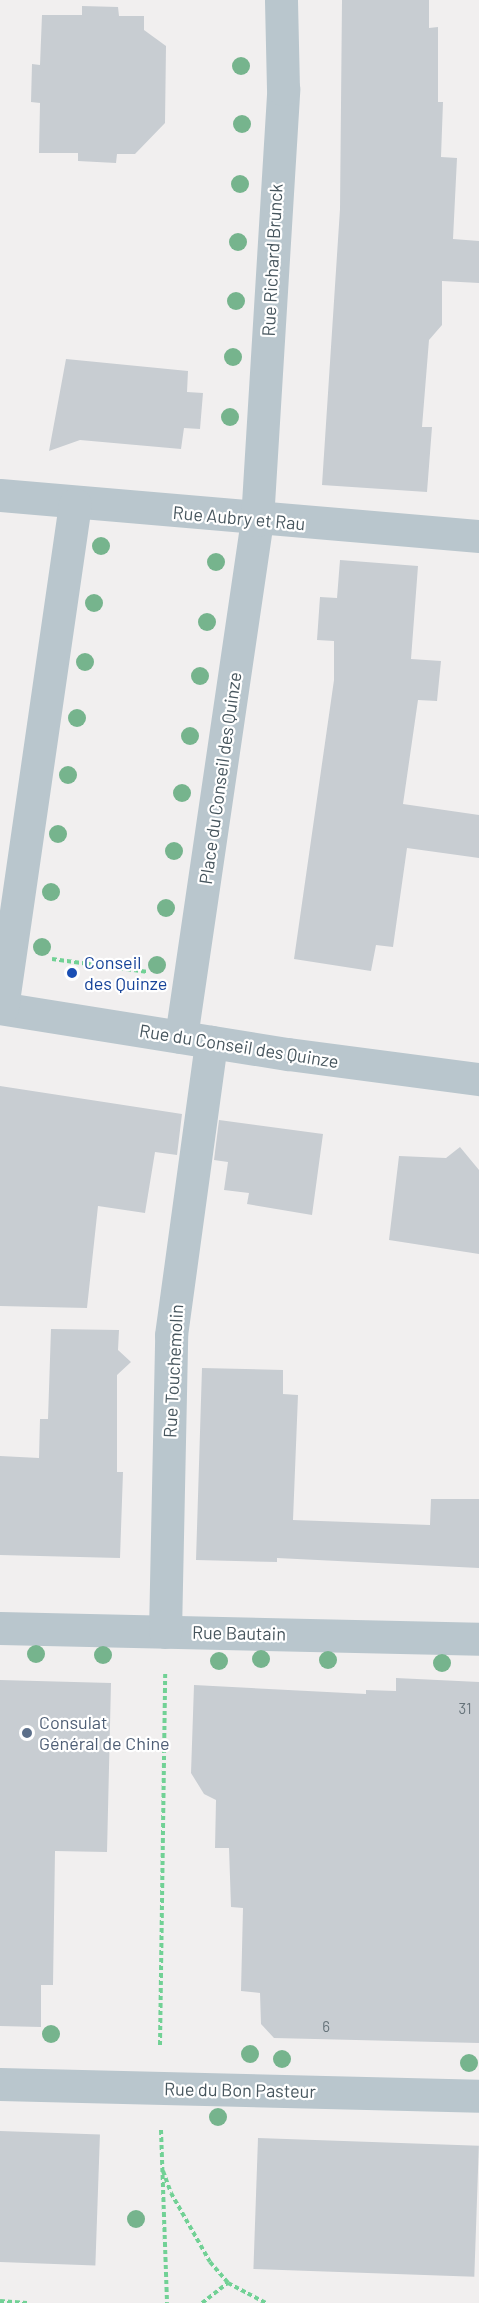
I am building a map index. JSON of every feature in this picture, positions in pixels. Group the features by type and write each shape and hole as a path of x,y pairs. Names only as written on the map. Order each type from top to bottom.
{"street":[{"name":"Rue Richard Brunck","path":"257,520 283,89 281,0"},
{"name":"Rue Aubry et Rau","path":"0,495 257,520 479,536"},
{"path":"1,1008 75,504"},
{"name":"Place du Conseil des Quinze","path":"196,1039 257,520"},
{"name":"Rue du Conseil des Quinze","path":"1,1008 196,1039 479,1079"},
{"name":"Rue Touchemolin","path":"165,1632 171,1335 196,1039"},
{"name":"Rue Bautain","path":"0,1628 479,1639"},
{"name":"Rue du Bon Pasteur","path":"0,2084 479,2096"}],"path":[{"path":"46,958 160,974"},
{"path":"165,1632 159,2088 167,2303"},
{"path":"162,2165 186,2223 210,2262 228,2283 266,2303"},
{"path":"202,2303 228,2283"},
{"path":"0,2301 27,2303"}],"building":[{"path":"342,0 429,0 429,28 438,27 438,102 443,102 441,157 457,158 453,239 479,241 479,283 442,281 442,325 429,340 422,427 432,427 427,492 322,485 340,209"},
{"path":"82,6 118,7 119,16 144,16 144,30 166,46 165,123 135,154 117,154 116,163 78,161 78,153 39,153 40,103 31,102 32,64 40,65 42,15 82,15"},
{"path":"66,359 188,371 187,392 203,393 200,429 184,428 181,449 80,440 49,451"},
{"path":"340,560 418,566 411,659 441,661 437,701 418,700 403,804 479,815 479,858 407,848 393,947 376,945 371,971 294,959 334,680 334,641 317,640 320,597 337,598"},
{"path":"0,1086 182,1114 177,1155 155,1152 145,1213 98,1206 87,1308 0,1306"},
{"path":"219,1120 323,1134 312,1215 247,1204 249,1193 224,1190 228,1162 214,1160"},
{"path":"460,1147 479,1170 479,1254 389,1240 399,1156 446,1158"},
{"path":"51,1329 119,1330 118,1350 131,1362 117,1375 117,1472 123,1472 120,1558 0,1555 0,1456 39,1458 40,1419 48,1419"},
{"path":"202,1368 283,1370 283,1394 298,1395 293,1520 430,1525 431,1499 479,1499 479,1568 277,1558 277,1562 196,1560"},
{"path":"396,1678 479,1682 479,2043 274,2038 261,2024 260,1993 241,1991 243,1908 231,1907 229,1848 215,1848 216,1800 204,1794 191,1773 194,1685 366,1694 366,1690 396,1691"},
{"path":"0,1680 111,1683 107,1852 55,1851 53,1985 41,1985 41,2027 0,2026"},
{"path":"0,2131 100,2134 95,2265 0,2262"},
{"path":"258,2138 479,2146 474,2277 253,2269"}],"place":[{"name":"Conseil des Quinze","path":"72,973"},
{"name":"Consulat Général de Chine","path":"27,1733"}]}
